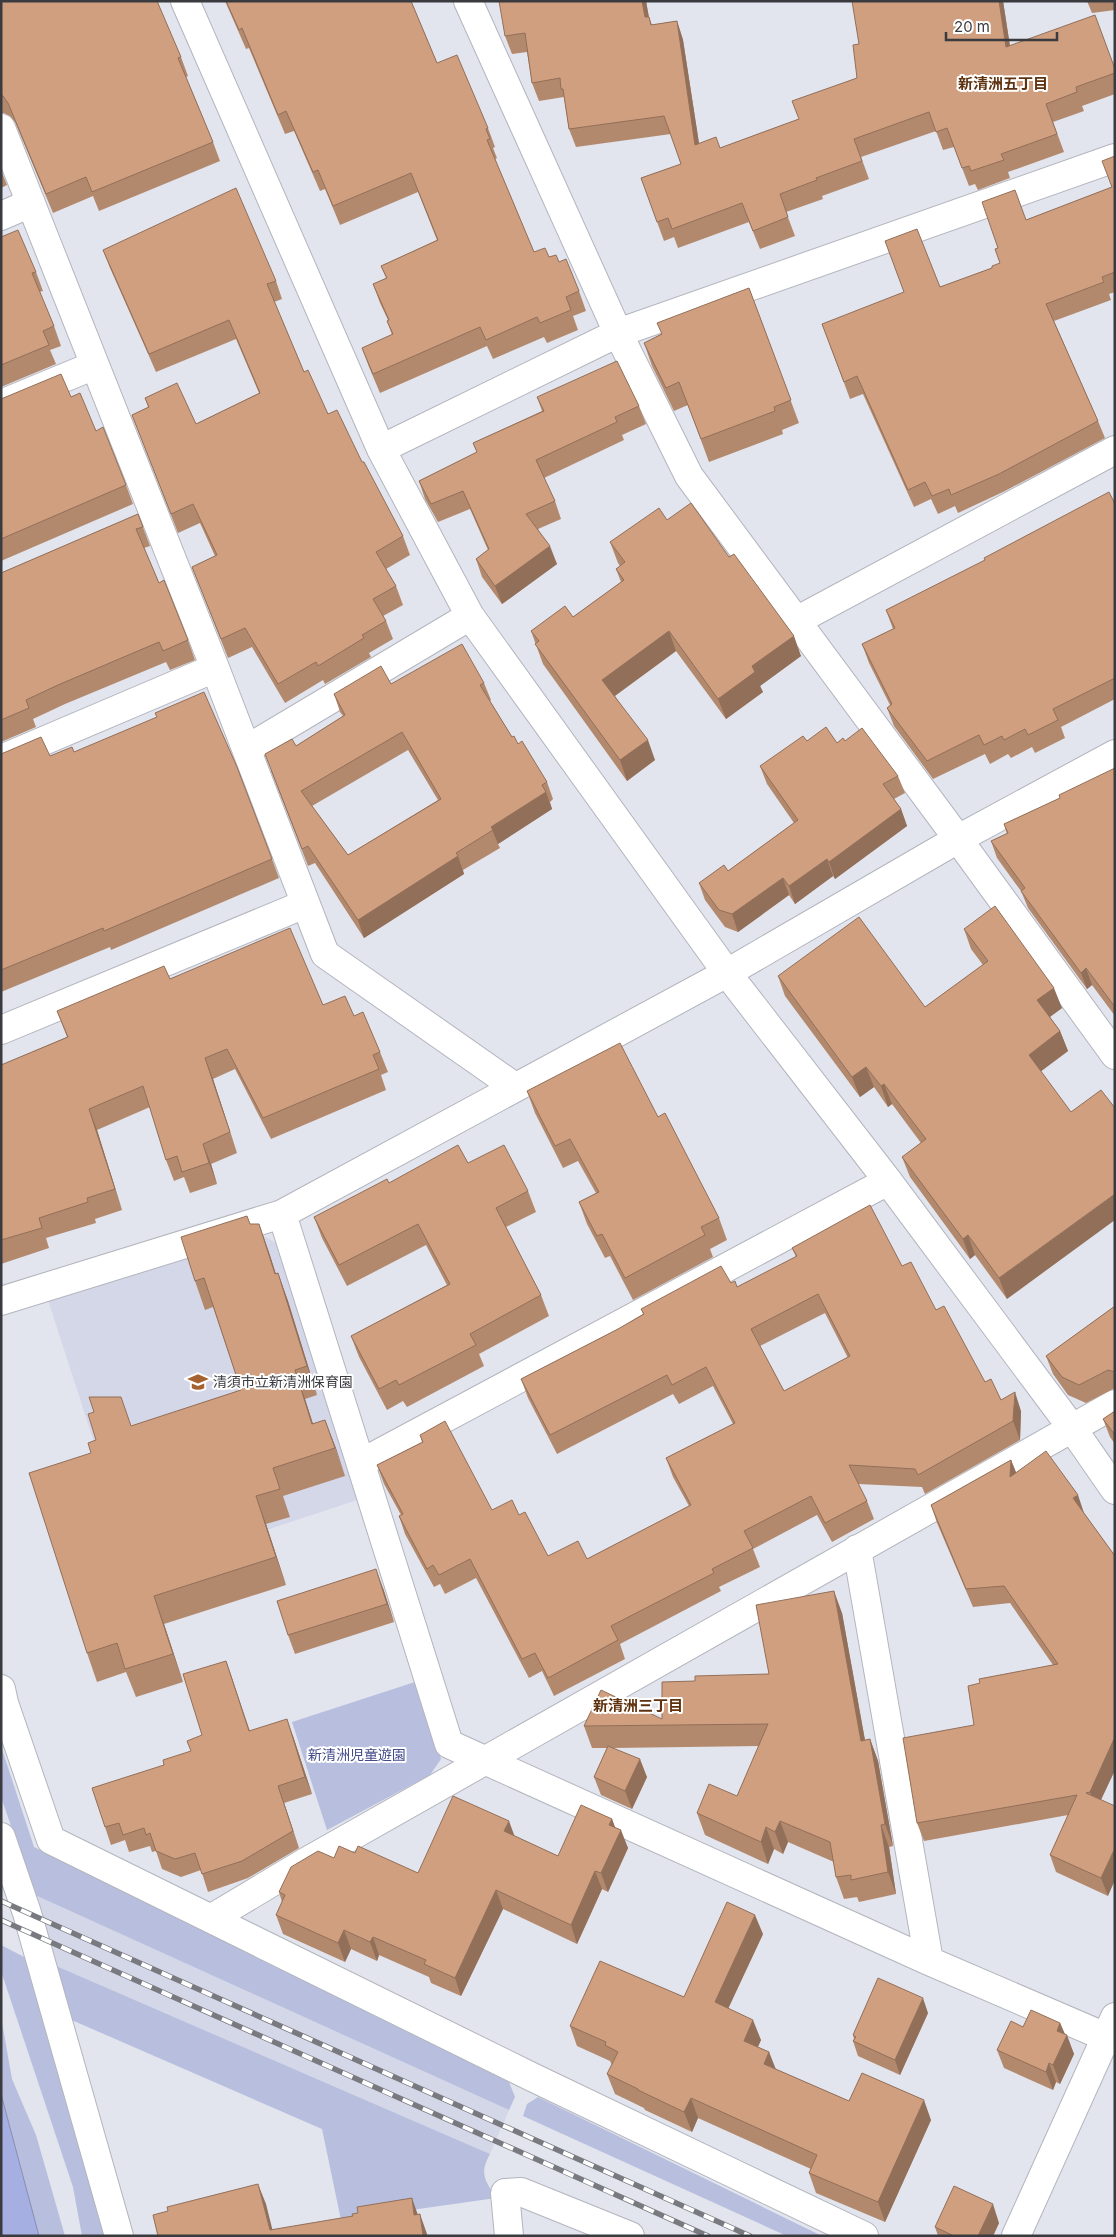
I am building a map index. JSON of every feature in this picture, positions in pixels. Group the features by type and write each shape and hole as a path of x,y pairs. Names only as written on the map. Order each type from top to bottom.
{"street":[{"path":"185,1 382,449 470,616 727,973 888,1181 1072,1428 1115,1490"},
{"path":"468,1 618,333 689,476 958,839 1115,1055"},
{"path":"1,128 247,749 325,954 515,1087"},
{"path":"382,449 618,333 1115,158"},
{"path":"1,216 31,204"},
{"path":"1,404 95,365"},
{"path":"796,621 1115,450"},
{"path":"126,524 153,512"},
{"path":"247,749 470,616"},
{"path":"1,759 215,668"},
{"path":"1,1301 282,1214 727,973 958,839 1115,754"},
{"path":"1,1030 305,904"},
{"path":"361,1463 888,1181"},
{"path":"282,1214 449,1744 484,1762 929,1961 1112,2031 1016,2236"},
{"path":"212,1918 304,1863 1115,1404"},
{"path":"857,1549 929,1961"},
{"path":"1,1689 4,1703 51,1840 532,2077 864,2236"},
{"path":"1,1837 27,1913 119,2236"},
{"path":"509,2236 505,2193 521,2192 630,2236"}],"shaded area":[{"name":"清須市立新清洲保育園","path":"260,1234 278,1244 360,1499 152,1568 102,1467 48,1300"},
{"path":"35,1895 509,2110 490,2154 54,1965"},
{"path":"1,2094 39,2236 1,2236"}],"green space":[{"name":"新清洲児童遊園","path":"418,1681 441,1759 430,1775 327,1830 292,1722"},
{"path":"1,1746 34,1847 509,2082 515,2097 509,2110 35,1895 1,1797"},
{"path":"1,1945 28,1959 109,2236 82,2236 73,2187 1,1971"},
{"path":"54,1965 490,2154 484,2172 496,2198 341,2220 322,2129 67,2018"},
{"path":"1,2017 12,2079 36,2135 65,2236 39,2236 1,2094"},
{"path":"538,2097 822,2236 787,2236 523,2116 527,2104"}],"building":[{"path":"1,1 157,1 181,57 178,58 213,142 92,192 86,177 46,194 8,103 1,95"},
{"path":"226,1 411,1 437,63 457,55 488,128 486,129 490,139 487,140 534,252 545,248 549,257 556,255 559,262 566,259 579,291 566,297 571,310 540,323 537,317 486,340 480,327 373,374 362,348 393,334 373,284 387,278 381,266 438,240 411,173 333,206 318,170 313,172 286,111 278,115 242,28 239,30"},
{"path":"499,1 642,1 645,17 649,17 651,25 677,21 695,145 716,137 720,148 799,119 792,101 857,78 853,45 859,44 852,1 999,1 1006,47 1095,15 1115,73 1076,87 1077,92 1046,104 1057,134 1001,154 1004,160 971,171 969,166 962,168 947,128 936,132 929,112 854,139 862,161 780,194 788,217 753,231 742,203 672,229 668,218 657,222 641,178 681,164 664,116 569,129 560,78 532,83 525,33 505,36"},
{"path":"1115,156 1115,272 1102,277 1104,282 1046,304 1098,421 999,474 951,495 949,489 932,496 925,482 908,490 857,376 844,382 822,324 904,292 885,241 917,229 940,287 992,268 992,266 1000,263 995,249 998,248 982,202 1015,190 1026,220 1112,187 1102,161"},
{"path":"236,188 276,281 267,284 304,372 308,370 328,414 337,410 362,462 364,462 403,536 376,552 396,586 373,599 386,621 362,635 364,638 318,666 316,662 278,684 245,628 221,639 192,567 217,555 193,504 171,514 132,415 149,407 145,398 177,383 196,424 260,393 229,320 149,354 103,250"},
{"path":"18,230 36,272 32,273 54,326 43,331 49,345 1,365 1,237"},
{"path":"749,288 791,400 774,407 775,411 701,439 679,382 666,388 644,343 662,334 657,323"},
{"path":"617,361 639,406 615,417 617,422 536,460 555,501 526,514 550,546 495,586 476,559 489,549 463,491 431,504 419,481 477,452 473,443 544,411 537,397"},
{"path":"61,374 71,397 80,393 96,431 103,427 126,485 1,539 1,399"},
{"path":"1109,492 1115,504 1115,678 1053,709 1058,720 1028,735 1025,729 1004,740 1002,736 984,745 979,735 927,761 887,708 892,704 862,644 895,628 886,610 985,560 984,558"},
{"path":"691,503 729,557 734,554 794,636 752,666 755,672 718,699 669,631 602,680 648,740 620,760 535,644 539,641 531,631 565,606 573,617 624,580 616,569 625,562 610,542 659,508 667,520"},
{"path":"138,514 143,527 136,529 159,583 164,580 188,640 163,651 159,642 58,685 26,700 29,708 1,720 1,573"},
{"path":"462,644 484,683 480,685 512,737 514,736 518,744 522,741 547,782 542,785 546,792 491,827 493,830 456,853 458,856 358,920 308,846 302,849 265,754 292,739 296,746 345,715 334,694 381,666 391,684","holes":["402,732 441,799 348,855 301,791"]},
{"path":"204,692 237,767 272,859 104,931 103,928 1,970 1,754 41,737 50,756 72,747 74,752 157,717 155,713"},
{"path":"826,727 837,743 843,738 845,741 862,728 898,776 883,784 901,809 829,862 827,859 789,886 783,878 732,914 719,910 699,883 724,865 728,871 798,820 760,766 803,736 807,741"},
{"path":"1115,768 1115,1007 1086,968 1081,973 1021,891 1025,888 991,841 1008,833 1004,824 1060,798 1059,795"},
{"path":"995,906 1054,988 1037,1000 1060,1031 1029,1055 1071,1112 1101,1090 1115,1108 1115,1194 999,1278 968,1235 963,1239 902,1157 926,1139 884,1084 881,1086 866,1067 852,1077 778,976 859,917 925,1007 988,961 964,929"},
{"path":"290,928 323,1005 345,996 354,1016 363,1012 380,1052 373,1055 379,1069 263,1118 227,1049 205,1058 230,1132 203,1144 209,1163 182,1172 177,1156 166,1160 143,1086 89,1109 115,1189 87,1198 88,1202 39,1218 42,1228 1,1240 1,1065 68,1037 57,1011 164,966 170,979"},
{"path":"620,1043 658,1117 665,1113 719,1218 701,1227 705,1235 625,1278 602,1234 597,1236 579,1202 599,1192 570,1139 555,1146 527,1091"},
{"path":"458,1145 468,1163 504,1145 528,1191 496,1208 541,1295 470,1334 476,1345 399,1385 396,1380 379,1389 351,1336 450,1284 418,1224 339,1265 314,1217 387,1179 389,1183"},
{"path":"870,1205 902,1266 911,1262 936,1310 944,1306 985,1382 991,1379 1001,1400 1015,1392 1013,1421 918,1475 915,1469 849,1465 867,1501 825,1523 811,1496 744,1531 753,1548 712,1569 714,1573 611,1626 618,1640 548,1678 535,1653 522,1659 470,1559 439,1575 433,1565 427,1569 399,1516 403,1514 377,1465 423,1442 420,1435 445,1421 492,1510 512,1500 519,1515 525,1512 548,1556 578,1541 587,1559 691,1505 666,1458 735,1423 706,1367 672,1385 667,1375 550,1435 521,1379 618,1329 644,1314 641,1309 721,1266 731,1283 735,1281 737,1287 797,1256 792,1248","holes":["818,1294 850,1356 784,1391 751,1329"]},
{"path":"247,1216 250,1224 259,1224 275,1274 278,1273 307,1366 295,1370 312,1424 325,1420 335,1448 273,1468 280,1489 256,1496 276,1557 154,1596 173,1654 125,1669 117,1643 87,1653 29,1473 91,1453 88,1443 96,1440 88,1414 94,1412 89,1397 121,1397 131,1426 241,1390 204,1278 195,1281 181,1237"},
{"path":"1115,1306 1115,1372 1108,1370 1079,1385 1062,1377 1046,1356"},
{"path":"1115,1411 1115,1435 1103,1419"},
{"path":"1046,1451 1078,1495 1073,1498 1115,1556 1115,1740 1090,1792 1086,1793 1115,1806 1115,1848 1101,1878 1050,1855 1077,1795 917,1823 903,1738 974,1725 968,1686 980,1683 979,1679 1058,1664 1004,1586 966,1589 931,1505 1011,1460 1010,1477"},
{"path":"376,1569 387,1604 288,1635 277,1601"},
{"path":"834,1591 861,1741 870,1739 885,1824 881,1825 888,1872 851,1880 851,1875 836,1877 830,1842 780,1821 775,1832 766,1827 761,1842 697,1813 709,1784 737,1796 768,1724 584,1726 601,1690 662,1719 662,1682 695,1681 695,1676 769,1674 756,1605"},
{"path":"226,1661 249,1731 287,1719 305,1777 278,1786 293,1831 242,1861 202,1874 195,1853 175,1859 156,1851 150,1833 146,1835 144,1828 123,1835 119,1823 105,1827 92,1788 164,1765 163,1760 191,1751 187,1741 202,1735 183,1674"},
{"path":"608,1746 640,1759 625,1791 594,1777"},
{"path":"453,1796 509,1821 504,1831 558,1856 581,1805 612,1819 609,1825 621,1830 601,1873 595,1871 571,1925 496,1890 455,1978 424,1964 426,1960 373,1937 370,1942 344,1930 338,1943 276,1915 285,1895 279,1892 291,1867 318,1851 334,1858 339,1846 355,1853 358,1846 418,1873"},
{"path":"727,1902 755,1915 715,2002 753,2020 744,2041 769,2052 764,2064 849,2101 862,2073 924,2100 878,2202 809,2173 817,2155 691,2098 684,2112 607,2074 618,2052 605,2045 606,2042 570,2026 600,1961 684,1997"},
{"path":"878,1978 923,1998 895,2060 853,2041 856,2037 853,2035"},
{"path":"1031,2010 1060,2023 1057,2031 1067,2035 1053,2065 1049,2063 1046,2072 997,2050 1011,2021 1023,2027"},
{"path":"258,2184 270,2230 353,2216 352,2214 358,2213 357,2207 412,2198 414,2215 420,2214 423,2236 158,2236 153,2215 168,2211 167,2207"},
{"path":"954,2186 993,2204 978,2236 954,2236 935,2227"}],"railway":[{"path":"1,1901 750,2236"},
{"path":"1,1920 708,2236"}],"place":[{"name":"清須市立新清洲保育園","path":"198,1382"}],"district":[{"name":"新清洲五丁目","path":"1003,84"},
{"name":"新清洲三丁目","path":"638,1706"}]}
